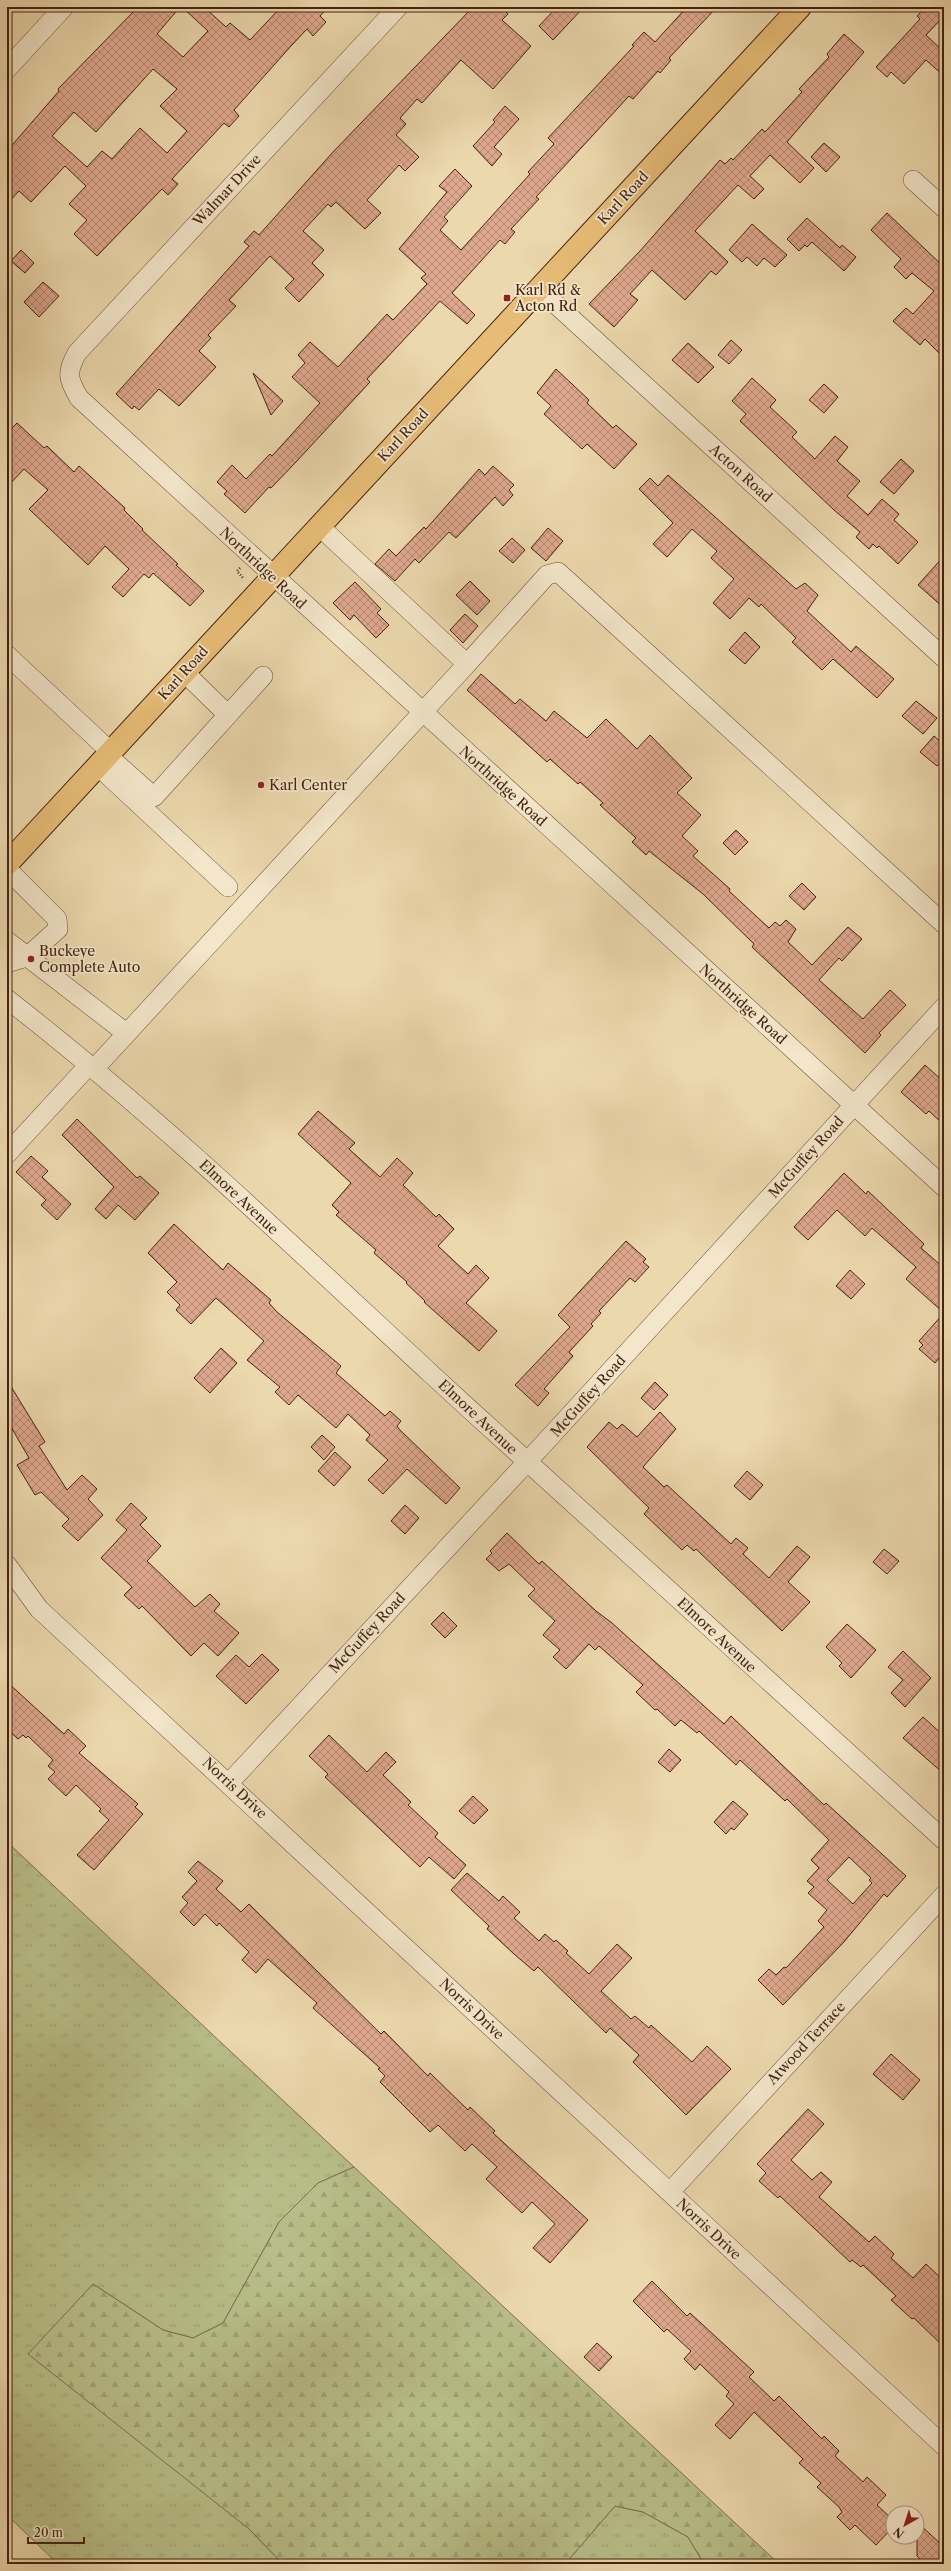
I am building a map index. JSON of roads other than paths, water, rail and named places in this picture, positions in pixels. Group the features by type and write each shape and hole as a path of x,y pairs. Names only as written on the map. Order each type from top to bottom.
{"main road":[{"name":"Karl Road","path":"7,864 800,7"}],"street":[{"path":"7,69 64,7"},
{"name":"Walmar Drive","path":"69,380 70,365 77,353 398,7"},
{"path":"913,180 944,208"},
{"name":"Acton Road","path":"539,289 944,658"},
{"name":"Northridge Road","path":"69,380 79,398 272,577 944,1187"},
{"path":"319,526 467,664"},
{"path":"7,1154 126,1033 422,713 547,575 558,572 944,924"},
{"path":"7,655 228,887"},
{"path":"184,672 228,715"},
{"path":"106,758 154,797 263,676"},
{"path":"7,869 57,919 58,929 27,957 7,963"},
{"path":"7,941 126,1033"},
{"name":"Elmore Avenue","path":"7,999 92,1067 168,1132 527,1462 944,1840"},
{"name":"McGuffey Road","path":"229,1783 527,1462 944,1007"},
{"name":"Norris Drive","path":"7,1565 39,1609 229,1783 944,2446"},
{"name":"Atwood Terrace","path":"670,2192 944,1895"}],"place":[{"name":"Karl Rd & Acton Rd","path":"507,298"},
{"name":"Karl Center","path":"261,785"},
{"name":"Buckeye Complete Auto","path":"31,959"}]}
